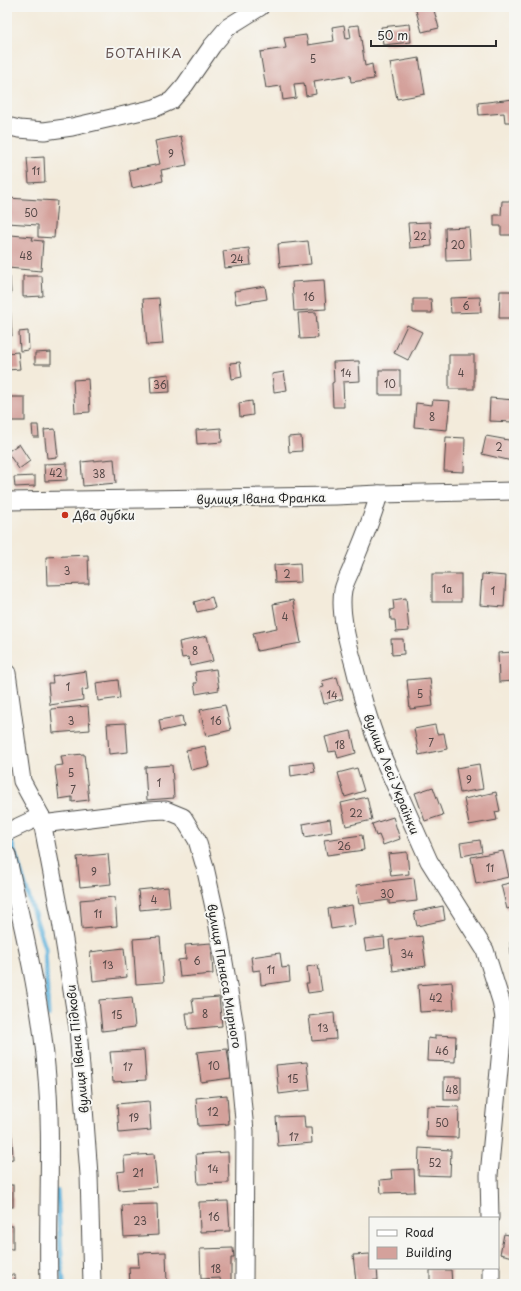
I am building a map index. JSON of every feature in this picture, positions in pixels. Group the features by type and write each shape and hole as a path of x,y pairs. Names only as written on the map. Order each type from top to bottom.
{"street":[{"path":"7,126 44,131 72,127 155,108 171,101 185,85 212,46 228,27 260,7"},
{"name":"вулиця Івана Франка","path":"7,501 336,496 514,491"},
{"name":"вулиця Лесі Українки","path":"379,494 372,518 343,591 345,627 364,703 377,744 429,861 485,950 501,1001 509,1013 489,1175 490,1217"},
{"name":"вулиця Івана Підкови","path":"7,673 22,781 42,820 61,921 78,1028 89,1175 92,1284"},
{"name":"вулиця Панаса Мирного","path":"42,820 166,810 183,817 197,840 217,921 236,1032 245,1131 244,1284"},
{"path":"7,832 42,820"},
{"path":"7,855 36,987 46,1066 49,1118 49,1284"},
{"path":"491,1269 491,1284"}],"building":[{"path":"415,7 433,7 439,28 422,32"},
{"path":"409,24 411,42 383,45 381,27"},
{"path":"344,25 346,39 351,38 349,26 359,25 365,66 372,64 374,79 351,82 350,75 314,81 316,94 306,96 304,83 294,84 296,98 283,100 281,86 266,88 260,52 286,48 284,38 306,35 308,45 334,41 332,27"},
{"path":"419,58 425,94 397,99 390,63"},
{"path":"514,99 514,122 505,122 504,113 479,115 478,103"},
{"path":"181,136 187,165 161,170 163,181 132,188 129,170 160,164 155,141"},
{"path":"44,157 45,182 29,183 27,158"},
{"path":"7,198 57,201 54,238 38,237 38,225 7,223"},
{"path":"502,201 514,201 514,235 501,235 501,226 494,226 494,215 501,215"},
{"path":"430,222 432,246 410,248 408,223"},
{"path":"469,227 471,260 446,261 445,228"},
{"path":"11,235 33,237 32,240 43,241 41,271 8,268"},
{"path":"308,241 311,264 280,267 278,244"},
{"path":"249,248 251,265 225,268 223,251"},
{"path":"23,276 42,276 43,296 23,297"},
{"path":"7,277 10,277 11,294 7,294"},
{"path":"324,280 326,309 294,311 292,282"},
{"path":"265,286 267,299 236,304 234,291"},
{"path":"500,291 514,291 514,318 499,318"},
{"path":"480,297 481,312 451,313 450,298"},
{"path":"159,298 163,344 147,345 143,299"},
{"path":"413,299 431,299 432,313 413,313"},
{"path":"7,303 10,303 12,336 7,336"},
{"path":"316,312 318,338 300,339 298,313"},
{"path":"407,325 422,332 408,360 394,353"},
{"path":"28,331 29,350 20,351 19,332"},
{"path":"18,352 20,369 7,370 7,353"},
{"path":"51,352 51,364 35,364 35,353"},
{"path":"449,355 474,355 474,389 449,389"},
{"path":"359,361 360,381 343,382 344,407 333,407 333,362"},
{"path":"240,362 242,377 232,379 230,363"},
{"path":"379,370 400,370 400,395 379,395"},
{"path":"284,372 287,390 274,392 272,374"},
{"path":"169,374 170,392 151,393 150,376"},
{"path":"88,379 90,412 75,413 73,380"},
{"path":"7,397 25,397 25,421 7,421"},
{"path":"490,398 514,400 514,422 489,421"},
{"path":"433,400 450,401 447,430 414,427 416,403 432,405"},
{"path":"252,401 253,415 240,417 239,403"},
{"path":"32,425 38,425 39,437 33,437"},
{"path":"221,428 222,442 197,444 196,430"},
{"path":"55,429 58,457 47,458 44,430"},
{"path":"301,436 302,451 289,452 288,437"},
{"path":"486,436 514,441 512,461 482,454"},
{"path":"446,437 465,438 464,472 444,471"},
{"path":"19,444 30,461 19,469 7,452"},
{"path":"114,459 116,483 83,486 81,462"},
{"path":"67,463 67,480 45,481 44,464"},
{"path":"35,476 35,486 15,487 14,477"},
{"path":"88,555 89,584 47,585 46,557"},
{"path":"300,563 301,582 275,583 274,565"},
{"path":"432,574 461,574 461,602 432,602"},
{"path":"482,574 506,576 504,607 480,605"},
{"path":"212,597 215,608 197,612 194,602"},
{"path":"406,598 409,631 396,632 395,620 391,620 390,610 394,609 393,600"},
{"path":"293,600 301,643 257,651 253,633 277,628 273,604"},
{"path":"207,636 213,661 190,666 188,657 182,658 179,642"},
{"path":"391,639 403,639 404,654 392,655"},
{"path":"514,652 514,681 499,682 498,653"},
{"path":"216,669 219,690 196,694 194,683 197,683 195,672"},
{"path":"86,671 88,689 82,690 83,700 50,705 48,683 53,683 52,676"},
{"path":"337,677 343,699 324,704 320,688 324,687 322,681"},
{"path":"430,678 433,706 410,709 407,680"},
{"path":"118,680 120,698 98,701 96,683"},
{"path":"225,705 231,730 206,736 200,710"},
{"path":"88,706 90,730 53,733 51,709"},
{"path":"182,716 184,726 161,731 159,720"},
{"path":"126,723 128,752 109,754 107,724"},
{"path":"435,725 437,734 444,733 447,749 419,755 414,729"},
{"path":"351,731 356,753 338,758 336,751 329,752 325,737"},
{"path":"205,746 209,766 191,770 186,750"},
{"path":"84,754 89,800 72,802 72,797 59,799 55,766 63,765 61,756"},
{"path":"313,762 315,772 291,776 290,765"},
{"path":"479,764 483,789 460,793 456,768"},
{"path":"172,765 174,798 147,800 145,767"},
{"path":"357,768 364,791 345,797 338,773"},
{"path":"433,787 443,815 425,821 415,793"},
{"path":"496,792 500,811 495,812 497,820 469,825 464,799"},
{"path":"367,797 372,820 346,826 341,803"},
{"path":"393,817 400,839 383,845 379,835 376,836 372,824"},
{"path":"330,819 332,832 305,837 303,824"},
{"path":"362,835 364,850 327,855 324,840"},
{"path":"480,840 482,852 462,856 460,843"},
{"path":"503,851 509,877 476,884 471,857"},
{"path":"407,852 409,874 391,876 388,854"},
{"path":"108,854 111,884 80,887 77,857"},
{"path":"414,878 417,901 389,904 389,900 359,904 356,885"},
{"path":"514,882 514,907 507,909 501,885"},
{"path":"168,887 170,907 140,910 138,890"},
{"path":"115,897 117,926 82,929 80,900"},
{"path":"352,905 355,925 331,929 328,909"},
{"path":"443,906 445,920 417,926 414,912"},
{"path":"422,936 426,966 393,971 389,940"},
{"path":"160,937 164,982 136,984 133,939"},
{"path":"384,937 385,948 366,951 364,939"},
{"path":"510,942 514,942 514,956 511,956"},
{"path":"211,943 213,974 180,977 178,960 186,959 185,945"},
{"path":"124,948 127,977 93,981 90,952"},
{"path":"280,953 282,968 289,967 290,981 261,985 260,970 253,971 251,957"},
{"path":"318,965 322,991 308,993 306,983 309,983 307,967"},
{"path":"452,982 454,1010 420,1012 418,985"},
{"path":"132,997 135,1027 102,1031 99,1000"},
{"path":"219,997 222,1026 188,1029 186,1013 194,1013 192,999"},
{"path":"334,1013 336,1039 312,1041 309,1016"},
{"path":"435,1035 456,1036 455,1062 427,1061 428,1038 435,1039"},
{"path":"227,1049 231,1078 201,1082 197,1052"},
{"path":"144,1050 146,1080 113,1082 110,1052"},
{"path":"307,1062 310,1090 279,1094 276,1065"},
{"path":"444,1077 461,1077 461,1100 444,1100"},
{"path":"7,1089 10,1089 10,1115 7,1115"},
{"path":"227,1095 229,1124 198,1126 196,1098"},
{"path":"149,1101 151,1130 119,1133 117,1104"},
{"path":"427,1106 459,1107 458,1138 426,1137"},
{"path":"304,1116 305,1128 311,1128 312,1143 278,1146 276,1117"},
{"path":"7,1136 12,1136 13,1159 7,1160"},
{"path":"419,1148 451,1150 450,1176 418,1175"},
{"path":"228,1152 229,1183 198,1184 196,1154"},
{"path":"154,1154 157,1187 119,1190 117,1172 125,1171 124,1156"},
{"path":"414,1169 415,1192 381,1193 380,1180 392,1179 391,1170"},
{"path":"7,1185 13,1185 13,1207 7,1207"},
{"path":"228,1201 230,1231 200,1232 199,1202"},
{"path":"157,1204 158,1235 124,1237 122,1205"},
{"path":"7,1226 13,1226 13,1249 7,1249"},
{"path":"504,1234 514,1236 514,1257 500,1254"},
{"path":"233,1248 234,1258 231,1258 231,1283 221,1284 220,1278 201,1279 200,1249"},
{"path":"166,1252 167,1284 130,1284 129,1267 139,1267 138,1253"},
{"path":"369,1254 369,1269 377,1269 378,1280 356,1282 353,1255"},
{"path":"430,1270 451,1270 452,1284 435,1284 435,1282 430,1282"},
{"path":"7,1275 15,1275 15,1284 7,1284"}],"waterway":[{"path":"10,839 45,948 48,1015"},
{"path":"57,1191 63,1284"}],"place":[{"name":"Два дубки","path":"65,515"}],"district":[{"name":"БОТАНІКА","path":"144,52"}]}
